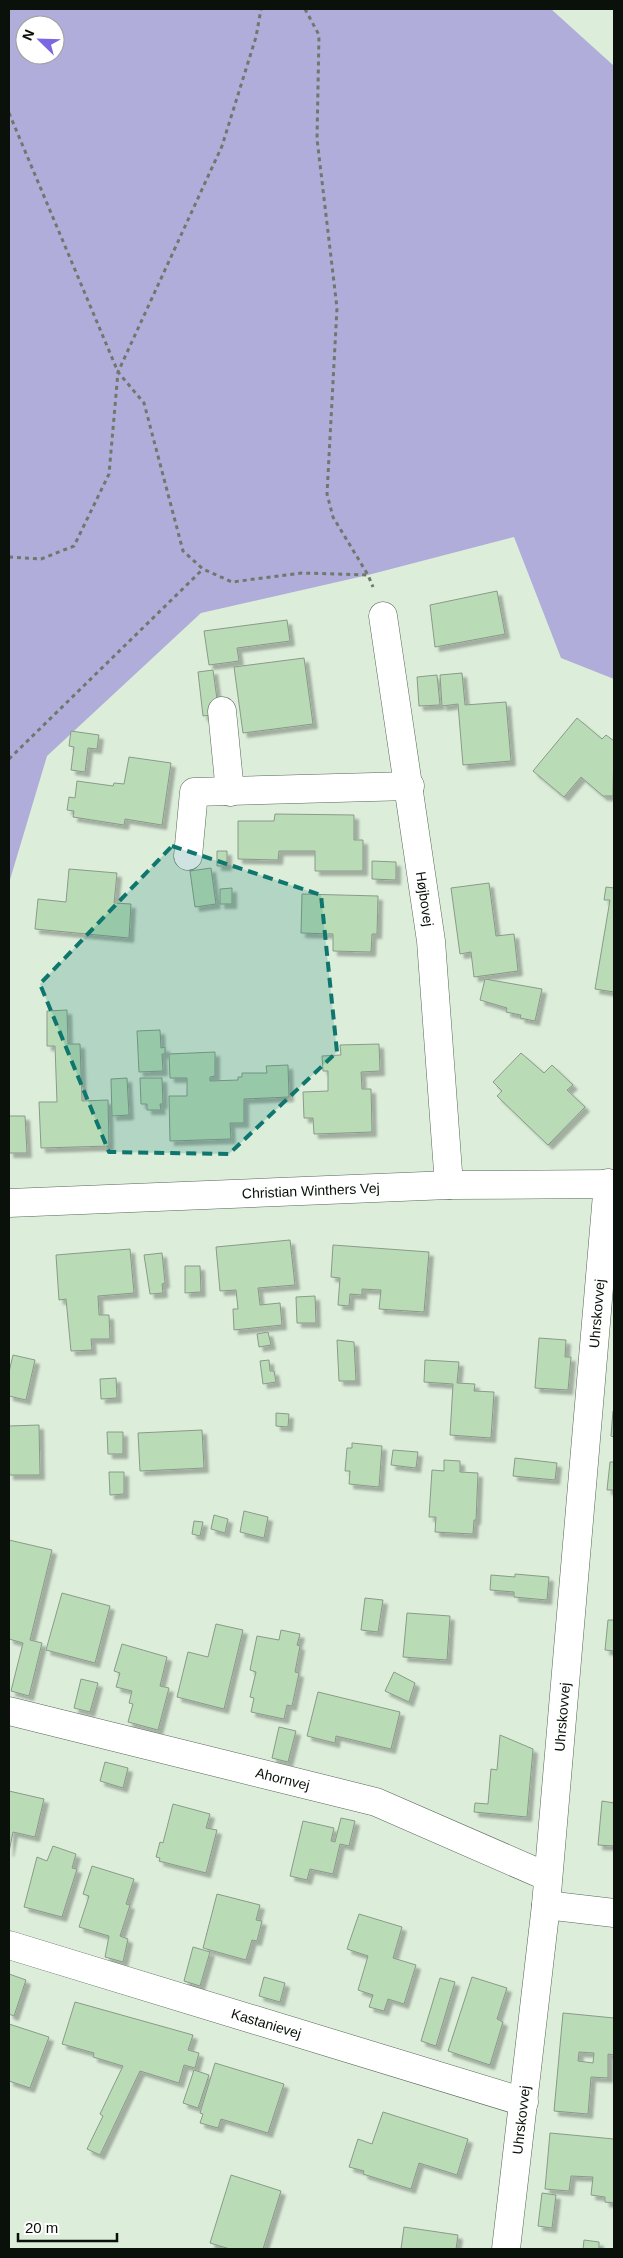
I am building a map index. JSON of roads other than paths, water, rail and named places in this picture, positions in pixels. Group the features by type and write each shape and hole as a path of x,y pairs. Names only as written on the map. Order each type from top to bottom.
{"street":[{"name":"Højbovej","path":"383,616 432,942 448,1185"},
{"path":"222,711 230,792"},
{"path":"188,856 194,792 410,786"},
{"name":"Christian Winthers Vej","path":"9,1203 448,1185 611,1183"},
{"name":"Uhrskovvej","path":"506,2249 546,1905 611,1183"},
{"name":"Ahornvej","path":"9,1711 376,1802 548,1877"},
{"path":"546,1905 614,1913"},
{"name":"Kastanievej","path":"9,1945 524,2102"}]}
